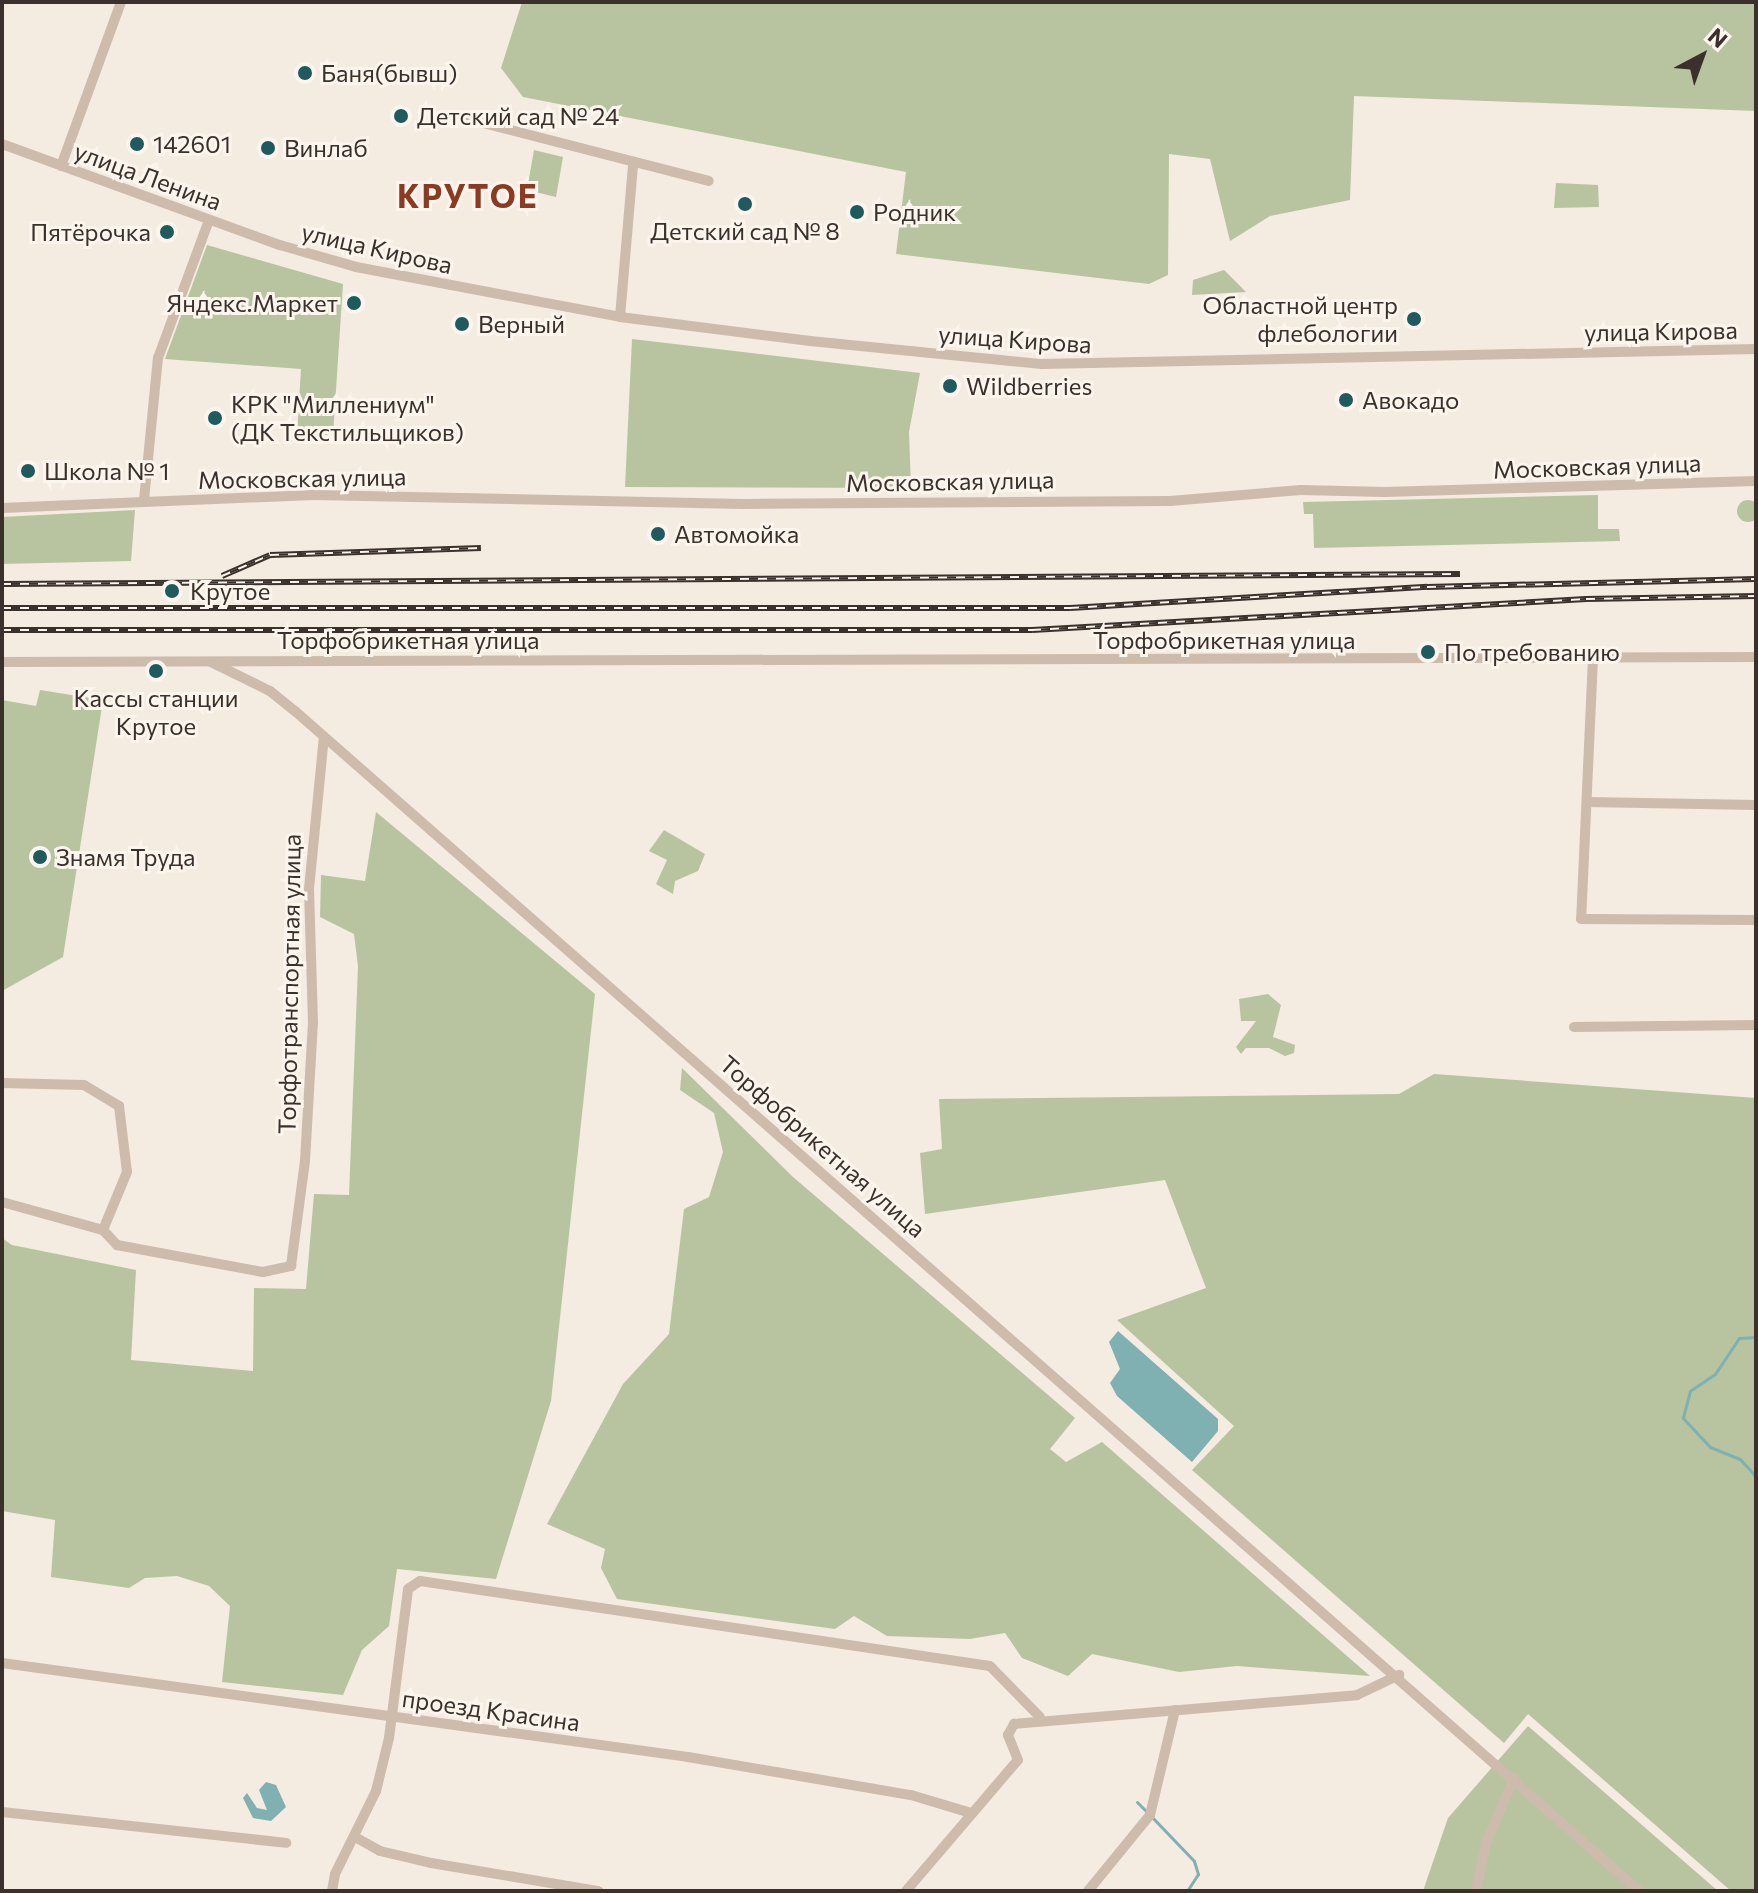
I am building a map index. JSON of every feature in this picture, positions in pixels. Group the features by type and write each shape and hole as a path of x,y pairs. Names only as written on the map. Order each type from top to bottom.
{"street":[{"path":"61,166 121,2"},
{"path":"452,115 633,164 709,181"},
{"name":"улица Ленина","path":"2,144 280,245"},
{"path":"620,317 633,164"},
{"path":"144,500 158,358 209,220"},
{"name":"улица Кирова","path":"280,245 356,267 620,317 1042,364 1756,349"},
{"name":"Московская улица","path":"2,508 314,495 743,504 1170,501 1301,490 1385,492 1756,481"},
{"name":"Торфобрикетная улица","path":"2,662 1756,657"},
{"path":"1593,658 1581,919 1756,920"},
{"name":"Торфобрикетная улица","path":"211,662 270,691 324,737 1399,1675 1639,1891"},
{"name":"Торфотранспортная улица","path":"2,1202 103,1230 117,1245 263,1272 291,1266 305,1161 313,1023 309,889 324,737"},
{"path":"1587,802 1756,805"},
{"path":"1574,1027 1756,1025"},
{"path":"2,1083 84,1085 119,1106 127,1172 103,1230"},
{"path":"332,1891 335,1874 376,1791 391,1716 408,1589 420,1581 990,1666 1040,1717"},
{"name":"проезд Красина","path":"2,1663 688,1757 911,1795 971,1813"},
{"path":"906,1891 1018,1760 1008,1727 1040,1717 1357,1695 1399,1675"},
{"path":"1088,1891 1150,1815 1175,1710"},
{"path":"1476,1891 1486,1843 1514,1778"},
{"path":"2,1812 286,1843"},
{"path":"355,1837 380,1851 431,1863 599,1891"}],"green space":[{"path":"522,2 1756,2 1756,111 1354,96 1350,200 1270,216 1230,241 1210,159 1169,154 1168,275 1149,284 896,254 906,172 523,97 501,68"},
{"path":"534,150 563,157 556,197 527,190"},
{"path":"1556,183 1598,185 1599,207 1554,208"},
{"path":"207,245 343,284 333,435 297,434 301,369 165,359"},
{"path":"1224,270 1246,292 1192,295 1193,280"},
{"path":"632,339 920,373 909,432 911,488 625,487"},
{"path":"1598,495 1598,529 1619,529 1620,541 1314,548 1313,514 1304,514 1303,502"},
{"path":"1748,500 1756,503 1759,511 1756,519 1748,522 1740,519 1737,511 1740,503"},
{"path":"135,510 131,561 2,564 2,517"},
{"name":"Знамя Труда","path":"40,690 103,700 63,957 2,991 2,700 36,706"},
{"path":"376,812 595,994 551,1401 496,1579 397,1569 389,1626 362,1650 343,1695 222,1682 230,1606 209,1586 177,1576 145,1578 129,1588 51,1577 55,1520 2,1511 2,1238 12,1245 136,1270 131,1360 253,1371 254,1288 306,1289 314,1194 349,1195 358,966 354,934 320,917 321,875 365,881"},
{"path":"664,830 705,854 698,871 675,881 673,894 656,884 667,860 649,851"},
{"path":"1268,994 1281,1005 1273,1037 1295,1045 1294,1053 1285,1056 1269,1048 1246,1048 1241,1054 1236,1047 1256,1021 1241,1021 1239,999"},
{"path":"682,1068 793,1177 1075,1418 1050,1449 1066,1462 1102,1442 1370,1676 1237,1666 1179,1672 1092,1654 1068,1676 1022,1658 1005,1633 970,1639 887,1636 854,1616 835,1629 617,1599 601,1568 605,1549 547,1524 623,1384 669,1334 684,1209 709,1197 723,1152 714,1113 680,1090"},
{"path":"1434,1074 1756,1098 1756,1891 1731,1891 1528,1714 1504,1743 1192,1470 1234,1426 1117,1320 1206,1288 1165,1180 925,1214 920,1153 942,1149 939,1099 1399,1094"},
{"path":"1528,1726 1718,1891 1423,1891 1448,1818"}],"water":[{"path":"1118,1331 1218,1419 1218,1431 1192,1462 1117,1396 1110,1383 1120,1369 1109,1342"},
{"path":"266,1782 276,1785 286,1807 271,1821 253,1818 243,1798 247,1793 257,1808 267,1810 259,1790"}],"waterway":[{"path":"1756,1337 1739,1338 1715,1374 1690,1391 1683,1418 1710,1447 1740,1459 1756,1477"},
{"path":"1137,1802 1146,1811"},
{"path":"1151,1816 1194,1861 1198,1874 1187,1891"}],"railway":[{"path":"222,576 270,555 481,548"},
{"path":"2,584 1460,574"},
{"path":"2,608 1070,608 1427,587 1756,579"},
{"path":"2,630 1032,630 1586,599 1756,596"}],"place":[{"name":"Баня(бывш)","path":"305,73"},
{"name":"Детский сад № 24","path":"401,116"},
{"name":"142601","path":"137,144"},
{"name":"Винлаб","path":"268,148"},
{"name":"Детский сад № 8","path":"745,204"},
{"name":"Родник","path":"857,212"},
{"name":"Пятёрочка","path":"167,232"},
{"name":"Яндекс.Маркет","path":"354,303"},
{"name":"Областной центр флебологии","path":"1414,319"},
{"name":"Верный","path":"462,324"},
{"name":"Wildberries","path":"950,386"},
{"name":"Авокадо","path":"1346,400"},
{"name":"КРК \"Миллениум\" (ДК Текстильщиков)","path":"215,418"},
{"name":"Школа № 1","path":"28,471"},
{"name":"Автомойка","path":"658,534"},
{"name":"Крутое","path":"172,591"},
{"name":"По требованию","path":"1428,652"},
{"name":"Кассы станции Крутое","path":"156,671"},
{"name":"Знамя Труда","path":"40,857"}],"district":[{"name":"КРУТОЕ","path":"468,195"}]}
